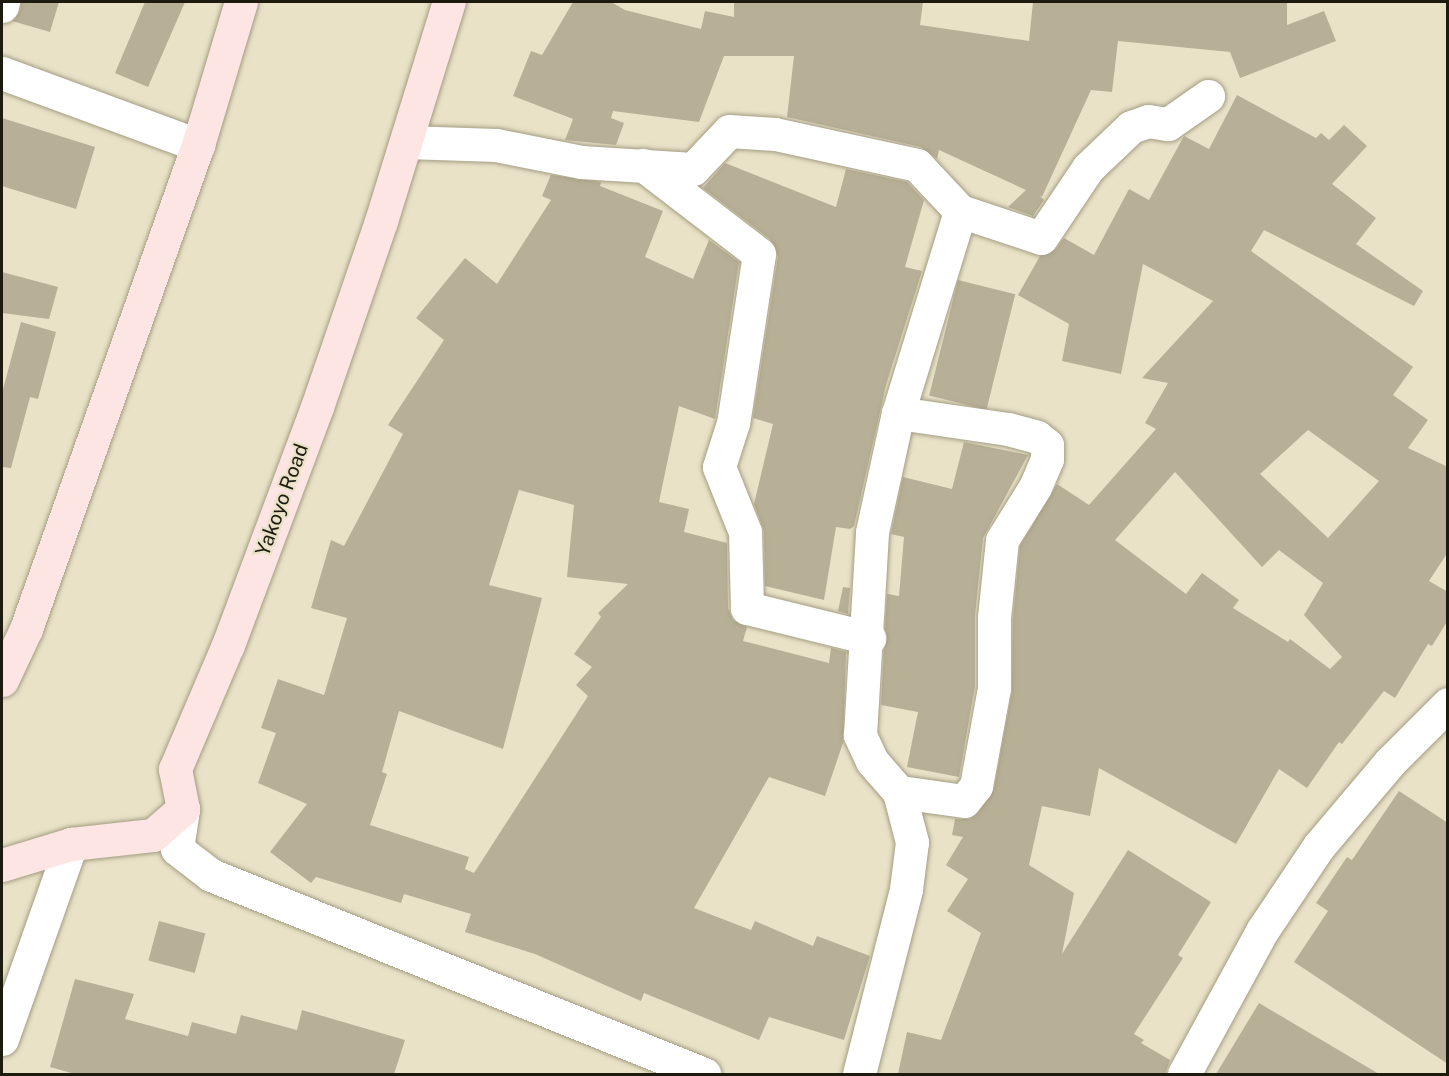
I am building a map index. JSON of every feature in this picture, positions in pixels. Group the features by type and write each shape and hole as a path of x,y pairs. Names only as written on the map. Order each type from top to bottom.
{"main road":[{"path":"2,680 26,629 198,145 241,2"},
{"name":"Yakoyo Road","path":"183,809 175,769 228,645 317,407 406,142 449,2"},
{"path":"2,865 71,844 153,835 183,809"}],"street":[{"path":"2,6 3,2"},
{"path":"2,73 198,145"},
{"path":"406,142 496,145 581,162 693,169 729,131 775,134 917,165 960,211 1041,238 1088,168 1131,127 1148,121 1168,124 1208,96"},
{"path":"644,165 759,254 733,423 718,466 745,532 747,608 868,638"},
{"path":"859,1074 906,889 912,842 899,792 872,761 860,735 868,638 872,532 898,413 960,211"},
{"path":"898,413 1008,429 1037,438 1047,445 1047,459 1035,487 1002,540 994,618 994,688 976,786 964,801 899,792"},
{"path":"1185,1074 1262,930 1319,846 1390,762 1448,704"},
{"path":"183,809 177,849 211,875 704,1074"},
{"path":"2,1039 71,844"}],"building":[{"path":"21,2 59,2 50,32 12,21 20,11"},
{"path":"145,2 185,2 148,87 115,73"},
{"path":"573,2 611,2 625,10 701,29 705,11 734,17 734,2 923,2 920,25 1029,41 1033,2 1287,2 1287,25 1324,11 1336,41 1240,78 1230,52 1118,41 1112,92 1091,90 1042,197 1039,195 1044,200 1033,216 1008,207 1026,190 939,150 937,159 921,147 787,117 794,56 724,56 699,122 613,111 611,118 624,123 616,145 565,140 573,119 513,96 531,51 542,55"},
{"path":"1237,95 1316,138 1321,133 1329,140 1344,125 1367,146 1332,184 1376,218 1356,244 1423,291 1414,306 1264,230 1251,251 1413,367 1393,395 1428,420 1408,448 1448,467 1448,552 1429,581 1448,592 1448,620 1432,646 1428,644 1395,698 1384,691 1342,744 1339,742 1307,788 1279,769 1236,844 1099,768 1090,816 1042,806 1029,865 1074,893 1062,954 1128,850 1211,902 1178,955 1183,958 1134,1034 1144,1040 1141,1043 1170,1060 1165,1074 898,1074 907,1032 941,1040 981,933 947,911 968,879 946,865 963,837 952,835 955,819 970,819 978,813 994,789 1012,691 1013,619 1020,546 1057,484 1089,505 1156,429 1145,423 1168,383 1142,378 1213,301 1143,264 1121,374 1062,361 1069,324 1018,295 1040,256 1056,249 1064,238 1094,255 1129,189 1149,200 1184,136 1209,149","holes":["1308,430 1379,481 1328,538 1260,474","1175,472 1262,567 1279,550 1323,583 1304,615 1342,657 1330,669 1290,639 1288,642 1233,608 1239,600 1202,573 1186,594 1115,540"]},
{"path":"2,118 95,147 76,209 2,186"},
{"path":"725,163 836,207 846,169 907,182 924,200 905,267 922,271 886,385 854,526 850,529 836,527 824,600 765,586 764,531 754,504 773,424 753,418 778,256 770,239 703,188"},
{"path":"551,175 601,182 600,186 663,211 645,257 693,279 709,240 739,262 715,419 679,406 659,502 689,509 684,532 727,543 728,608 733,620 747,627 743,641 829,663 831,648 846,652 843,743 825,796 769,777 694,908 751,930 755,921 813,946 817,936 870,956 844,1040 769,1017 759,1040 644,993 641,1001 535,954 465,932 471,914 404,894 401,903 316,877 311,883 270,852 307,804 258,783 276,733 261,728 278,679 324,695 347,618 311,608 331,540 344,546 403,434 388,425 444,340 416,318 465,258 497,284 551,200 542,196","holes":["519,490 574,505 567,577 628,584 598,613 601,617 574,654 592,667 576,685 588,696 474,873 465,869 469,857 370,825 387,774 382,772 399,711 503,749 542,598 489,585"]},
{"path":"2,272 58,287 49,319 2,313"},
{"path":"958,280 1015,294 986,410 929,395"},
{"path":"21,322 56,332 38,399 30,397 11,468 2,467 2,393"},
{"path":"964,442 1028,455 983,538 975,616 975,686 959,777 907,767 918,712 881,705 887,594 899,596 904,537 891,534 903,477 952,489"},
{"path":"843,587 850,588 848,614 838,611"},
{"path":"1399,791 1448,823 1448,1064 1294,962 1328,911 1316,903 1347,857 1352,860"},
{"path":"159,921 205,933 195,973 148,961"},
{"path":"75,979 134,994 125,1019 188,1036 192,1022 236,1034 241,1015 297,1030 302,1010 405,1040 394,1074 75,1074 50,1067"},
{"path":"1259,1003 1379,1074 1216,1074"}]}
